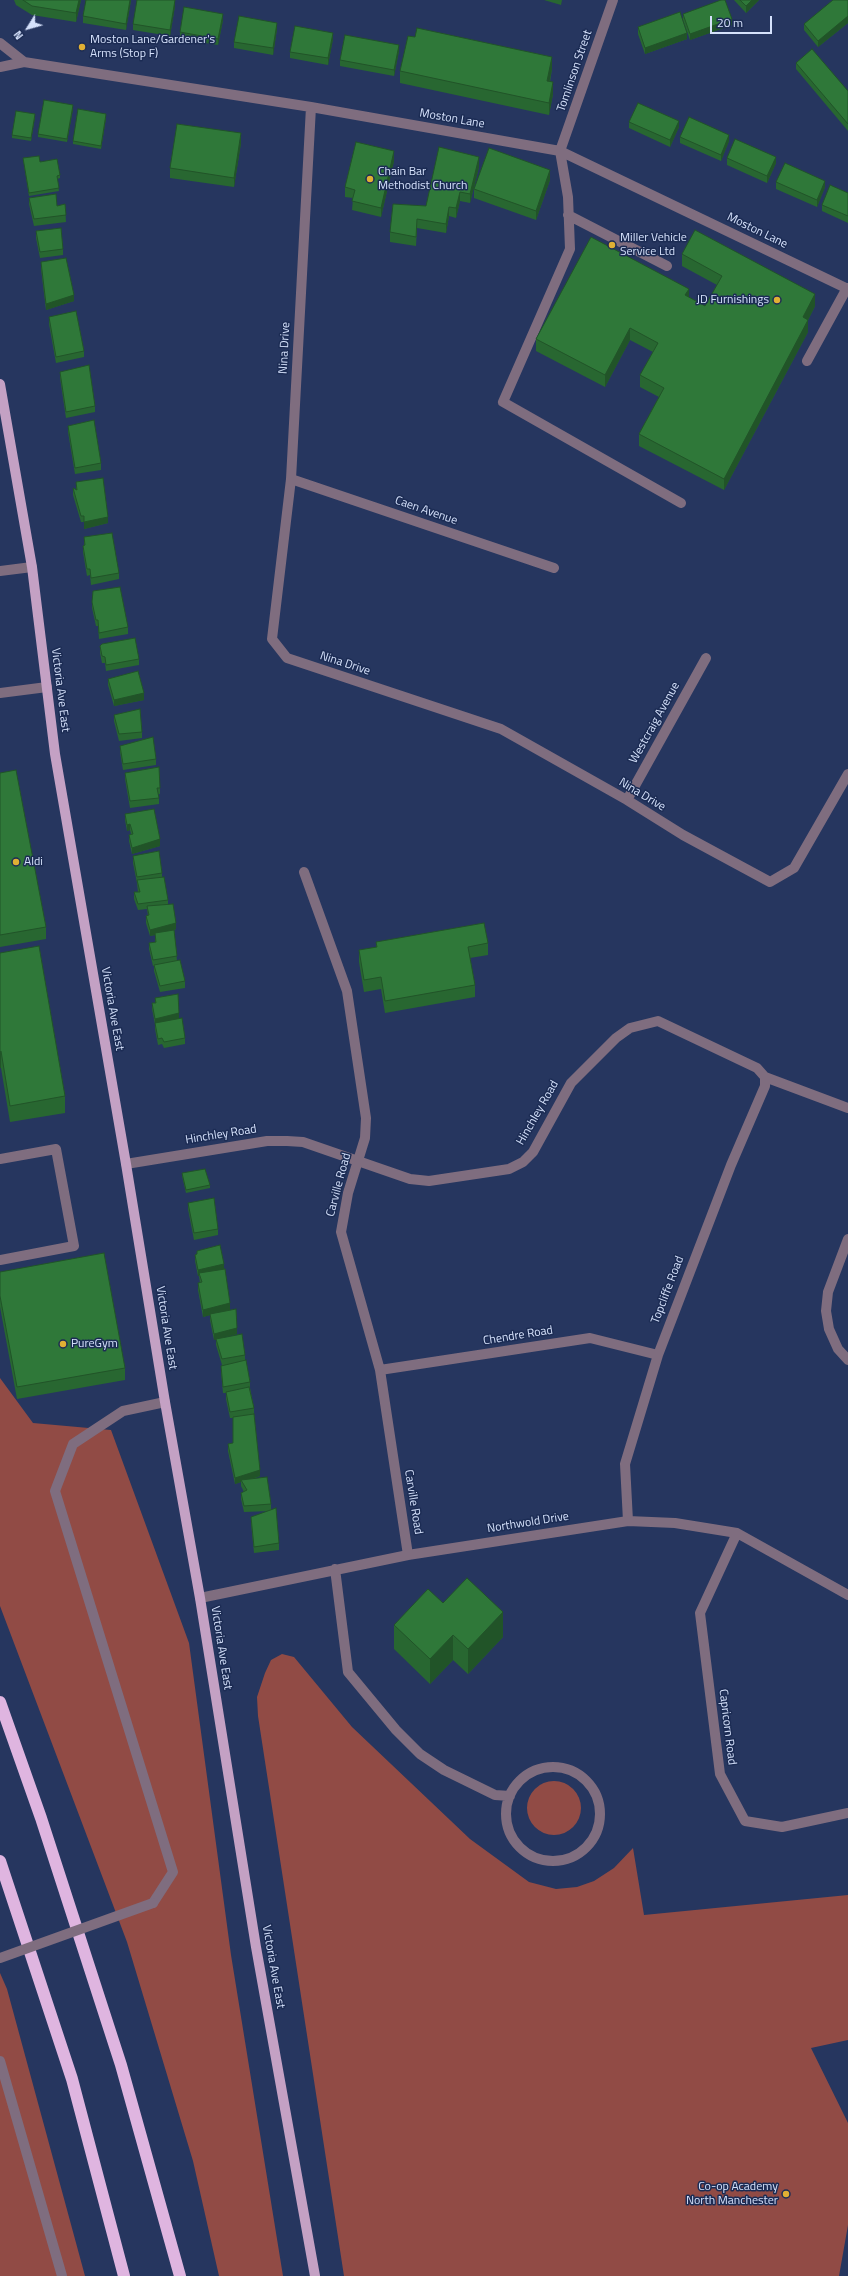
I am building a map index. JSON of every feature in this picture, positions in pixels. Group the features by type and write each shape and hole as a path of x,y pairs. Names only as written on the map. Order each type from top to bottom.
{"highway":[{"path":"0,1702 41,1818 121,2065 180,2276"},
{"path":"0,1861 72,2079 124,2276"}],"main road":[{"name":"Victoria Ave East","path":"0,384 32,567 55,754 126,1164 165,1402 200,1598 256,1947 315,2276"}],"street":[{"name":"Tomlinson Street","path":"560,151 613,0"},
{"name":"Moston Lane","path":"0,43 24,62"},
{"name":"Moston Lane","path":"0,67 24,62 311,107 560,151 848,289"},
{"name":"Nina Drive","path":"311,107 291,479 272,639 287,658 501,729 627,800 683,835 770,882 794,868 848,774"},
{"path":"560,151 568,215 570,249 503,402 681,503"},
{"path":"568,215 667,266"},
{"path":"807,361 848,289"},
{"name":"Caen Avenue","path":"291,479 554,568"},
{"path":"0,571 32,567"},
{"name":"Westcraig Avenue","path":"627,800 706,658"},
{"path":"0,693 47,687"},
{"name":"Carville Road","path":"304,872 347,991 366,1118 365,1138 348,1193 341,1232 380,1370 408,1555"},
{"name":"Hinchley Road","path":"126,1164 266,1141 287,1141 303,1142 410,1180 429,1181 509,1169 522,1162 541,1140 562,1097 571,1083 616,1038 630,1028 644,1023 658,1022 757,1068 765,1077 848,1108"},
{"name":"Topcliffe Road","path":"628,1521 625,1464 658,1355 730,1165 764,1086 765,1077"},
{"path":"0,1159 56,1149 74,1246 0,1260"},
{"path":"848,1239 828,1292 826,1311 829,1329 838,1349 848,1360"},
{"name":"Chendre Road","path":"380,1370 590,1338 658,1355"},
{"path":"0,1958 153,1904 173,1872 56,1491 73,1444 123,1411 165,1402"},
{"name":"Northwold Drive","path":"200,1598 334,1569 408,1555 628,1521 675,1523 737,1533 848,1595"},
{"name":"Capricorn Road","path":"737,1533 700,1613 720,1774 745,1821 782,1827 848,1813"},
{"path":"334,1569 348,1672 396,1730 420,1754 444,1770 495,1795 510,1796"},
{"path":"557,1767 576,1773 591,1786 599,1803 600,1823 592,1841 578,1855 559,1861 539,1859 522,1850 510,1834 506,1815 510,1796 521,1779 538,1769 557,1767"},
{"path":"0,2061 62,2276"}],"shaded area":[{"path":"0,1378 33,1423 111,1430 189,1643 231,1955 283,2276 219,2276 193,2161 127,1942 0,1606"},
{"path":"282,1654 294,1657 352,1727 470,1839 529,1882 556,1889 577,1887 594,1881 614,1868 633,1848 644,1915 848,1895 848,2040 811,2048 848,2123 848,2225 839,2276 344,2276 258,1716 257,1697 265,1673 271,1660"},
{"path":"549,1781 559,1781 569,1785 577,1793 581,1803 581,1813 577,1823 569,1831 559,1835 549,1835 539,1831 531,1823 527,1813 527,1803 531,1793 539,1785"},
{"path":"0,1973 7,1989 85,2276 0,2276"}],"building":[{"path":"23,0 79,0 76,13 32,6"},
{"path":"86,0 130,0 126,24 83,16"},
{"path":"137,0 175,0 170,30 133,24"},
{"path":"721,0 725,0 732,19 690,34 683,14"},
{"path":"740,0 752,0 746,6"},
{"path":"833,0 848,0 848,16 818,41 804,24"},
{"path":"184,7 223,14 218,39 180,32"},
{"path":"680,12 687,33 645,48 638,27"},
{"path":"239,16 277,23 273,48 234,42"},
{"path":"295,26 333,33 328,58 290,52"},
{"path":"417,28 552,57 547,81 553,82 549,103 400,71 408,36 415,37"},
{"path":"345,35 399,45 394,70 340,60"},
{"path":"812,49 848,91 848,124 796,63"},
{"path":"44,100 73,105 67,139 38,134"},
{"path":"638,103 679,121 670,140 629,122"},
{"path":"78,109 106,114 101,146 73,141"},
{"path":"16,111 35,114 31,138 12,135"},
{"path":"689,117 729,135 721,155 680,137"},
{"path":"177,124 241,133 234,178 170,168"},
{"path":"735,139 776,157 767,176 727,158"},
{"name":"Chain Bar Methodist Church","path":"356,142 394,151 381,208 352,201 355,190 345,187"},
{"path":"439,147 479,157 470,194 460,192 456,208 449,207 446,224 417,219 416,237 390,232 393,204 426,206"},
{"path":"489,148 550,170 536,211 474,189"},
{"path":"39,156 40,162 57,159 60,175 57,176 59,188 29,193 23,158"},
{"path":"785,163 825,181 817,200 776,182"},
{"path":"830,185 848,193 848,216 822,205"},
{"path":"56,194 57,206 65,204 66,215 34,219 29,198"},
{"path":"61,228 63,249 40,252 36,231"},
{"path":"695,230 815,294 803,317 808,320 724,479 639,434 664,388 640,375 658,343 630,328 605,375 536,339 591,237 689,289 685,295 705,306 722,276 682,254"},
{"path":"66,258 74,295 46,304 41,262"},
{"path":"76,311 84,351 56,357 49,317"},
{"path":"89,365 95,406 66,412 60,372"},
{"path":"94,420 101,463 75,468 68,426"},
{"path":"103,478 108,517 84,522 84,516 81,516 73,488 77,490 76,482"},
{"path":"112,533 119,573 91,578 90,569 87,569 83,546 85,545 84,537"},
{"path":"120,587 128,627 99,633 98,620 96,620 92,602 93,591"},
{"path":"135,638 139,659 106,665 105,657 102,656 100,646 102,644"},
{"path":"138,671 144,693 114,700 108,679"},
{"path":"140,709 142,732 119,734 114,715"},
{"path":"153,737 156,759 123,764 120,746"},
{"path":"159,767 160,788 157,788 159,798 130,801 125,773"},
{"name":"Aldi","path":"16,770 46,927 0,935 0,773"},
{"path":"154,809 160,839 132,848 129,835 133,834 130,824 127,825 125,814"},
{"path":"159,851 162,873 137,877 133,856"},
{"path":"164,877 168,900 138,904 134,892 140,892 137,880"},
{"path":"173,904 176,923 150,930 146,916 149,915 147,906"},
{"path":"484,923 488,943 468,947 475,985 385,1001 381,977 364,980 359,950 377,947 376,942"},
{"path":"174,930 177,956 153,960 149,943 156,942 155,933"},
{"path":"39,946 65,1096 10,1106 1,1051 0,1052 0,953"},
{"path":"180,960 185,981 160,986 154,965"},
{"path":"178,994 179,1013 155,1019 152,1003 156,1003 155,998"},
{"path":"182,1018 185,1038 164,1042 162,1038 158,1039 155,1023"},
{"path":"205,1169 210,1185 186,1190 182,1173"},
{"path":"214,1198 218,1229 194,1233 188,1203"},
{"path":"220,1245 224,1264 198,1270 195,1255 197,1254 197,1251"},
{"name":"PureGym","path":"104,1253 125,1368 17,1387 0,1296 0,1272"},
{"path":"225,1269 230,1303 203,1310 198,1283 202,1282 199,1273"},
{"path":"236,1309 237,1328 214,1334 210,1314"},
{"path":"242,1334 245,1355 222,1359 216,1339"},
{"path":"246,1360 250,1382 223,1387 221,1366"},
{"path":"249,1387 254,1408 230,1412 226,1392"},
{"path":"254,1414 260,1470 235,1478 228,1444 233,1443 233,1417"},
{"path":"267,1477 271,1504 244,1506 241,1493 247,1490 241,1480"},
{"path":"276,1508 279,1543 254,1547 251,1517"},
{"path":"467,1578 503,1612 468,1649 453,1635 430,1659 394,1625 428,1589 443,1603"}],"place":[{"name":"Moston Lane/Gardener's Arms (Stop F)","path":"82,47"},
{"name":"Chain Bar Methodist Church","path":"370,179"},
{"name":"Miller Vehicle Service Ltd","path":"612,245"},
{"name":"JD Furnishings","path":"777,300"},
{"name":"Aldi","path":"16,862"},
{"name":"PureGym","path":"63,1344"},
{"name":"Co-op Academy North Manchester","path":"786,2194"}]}
